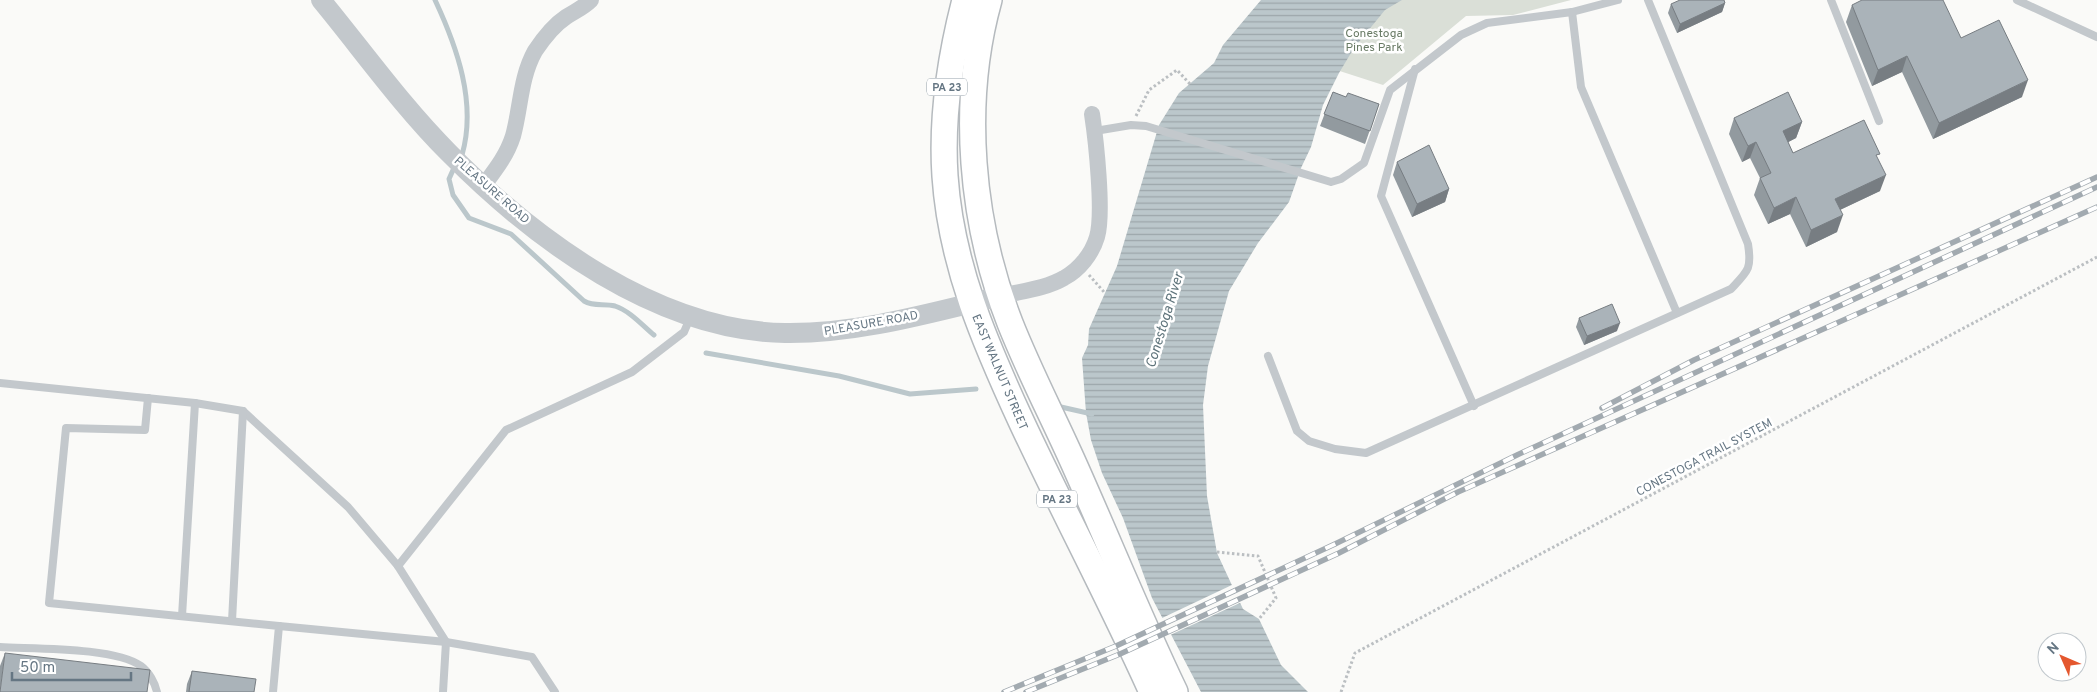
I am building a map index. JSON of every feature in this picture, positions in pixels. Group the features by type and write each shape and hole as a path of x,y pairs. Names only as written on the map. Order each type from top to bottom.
{"main road":[{"name":"EAST WALNUT STREET","path":"965,0 949,76 944,143 951,227 971,303 988,348 1054,492 1125,633 1152,692"},
{"name":"PA 23","path":"989,0 982,30 976,74 974,150 981,222 1001,296 1019,343 1175,692"}],"street":[{"name":"PLEASURE ROAD","path":"321,0 434,138 484,185 580,262 630,290 691,316 729,327 755,331 816,332 879,324 1054,283 1081,265 1092,248 1099,227 1095,131 1092,114"},
{"path":"565,18 574,0"},
{"path":"484,185 508,148 516,122 522,85 530,63 546,36 565,18 582,9 591,0"}],"lane":[{"path":"1095,131 1131,125 1157,130 1331,182 1341,179 1358,168 1368,156 1390,90 1461,35 1480,26 1572,12 1618,0"},
{"path":"1268,356 1297,432 1309,441 1335,449 1366,453 1731,289 1745,274 1751,261 1748,244 1648,0"},
{"path":"1831,0 1879,121"},
{"path":"2017,0 2097,37"},
{"path":"1572,12 1581,87 1677,313"},
{"path":"1415,69 1381,196 1474,406"},
{"path":"398,566 506,430 632,372 684,332 691,316"},
{"path":"0,383 195,403 243,410 348,507 398,566 446,642 443,692"},
{"path":"148,398 145,430 66,428 49,603 446,642 532,657 555,692"},
{"path":"182,616 195,403"},
{"path":"232,621 243,410"},
{"path":"273,692 279,626"},
{"path":"0,647 118,656 141,667 155,683 157,692"}],"path":[{"path":"1131,125 1149,90 1177,70 1190,84"},
{"name":"CONESTOGA TRAIL SYSTEM","path":"1341,692 1355,653 2097,257"},
{"path":"1081,265 1104,292"},
{"path":"1217,552 1258,556 1276,598 1259,619"}],"green space":[{"name":"Conestoga Pines Park","path":"1341,0 1571,0 1513,15 1466,16 1383,85 1287,54"}],"water":[{"name":"Conestoga River","path":"1261,0 1402,0 1385,10 1354,48 1339,73 1323,105 1311,147 1289,202 1258,243 1229,291 1208,366 1203,405 1207,496 1217,553 1243,609 1259,619 1281,665 1308,692 1201,692 1152,598 1123,518 1102,473 1091,440 1086,413 1082,358 1088,345 1089,329 1117,266 1159,125 1179,93 1214,63 1223,45"}],"pier":[{"path":"1234,584 1242,602 1168,636 1160,619"}],"building":[{"path":"1680,0 1724,0 1725,3 1680,24 1671,4"},
{"path":"1862,0 1943,0 1961,38 1999,20 2028,80 1939,123 1907,56 1878,70 1852,5"},
{"path":"1333,92 1346,97 1348,93 1379,104 1370,131 1324,114"},
{"path":"1788,92 1802,122 1783,131 1793,153 1864,120 1880,154 1876,155 1886,175 1835,199 1843,215 1811,230 1796,197 1774,208 1760,178 1771,173 1756,142 1748,146 1734,118"},
{"path":"1429,145 1449,189 1417,204 1397,162"},
{"path":"1612,304 1620,323 1587,336 1579,318"},
{"path":"5,653 150,670 147,692 0,692"},
{"path":"192,671 256,679 254,692 189,692"}],"waterway":[{"path":"435,0 451,37 466,95 466,135 462,155"},
{"path":"453,170 449,179 453,195 469,218 511,234 584,301 620,308 654,335"},
{"path":"706,353 839,376 910,394 976,389"},
{"path":"1061,407 1092,414"}],"railway":[{"path":"1602,408 1694,360 2097,177"},
{"path":"1004,692 1116,646 1335,544 1517,455 2097,187"},
{"path":"1026,692 1120,654 1339,553 1458,492 2097,207"}]}
